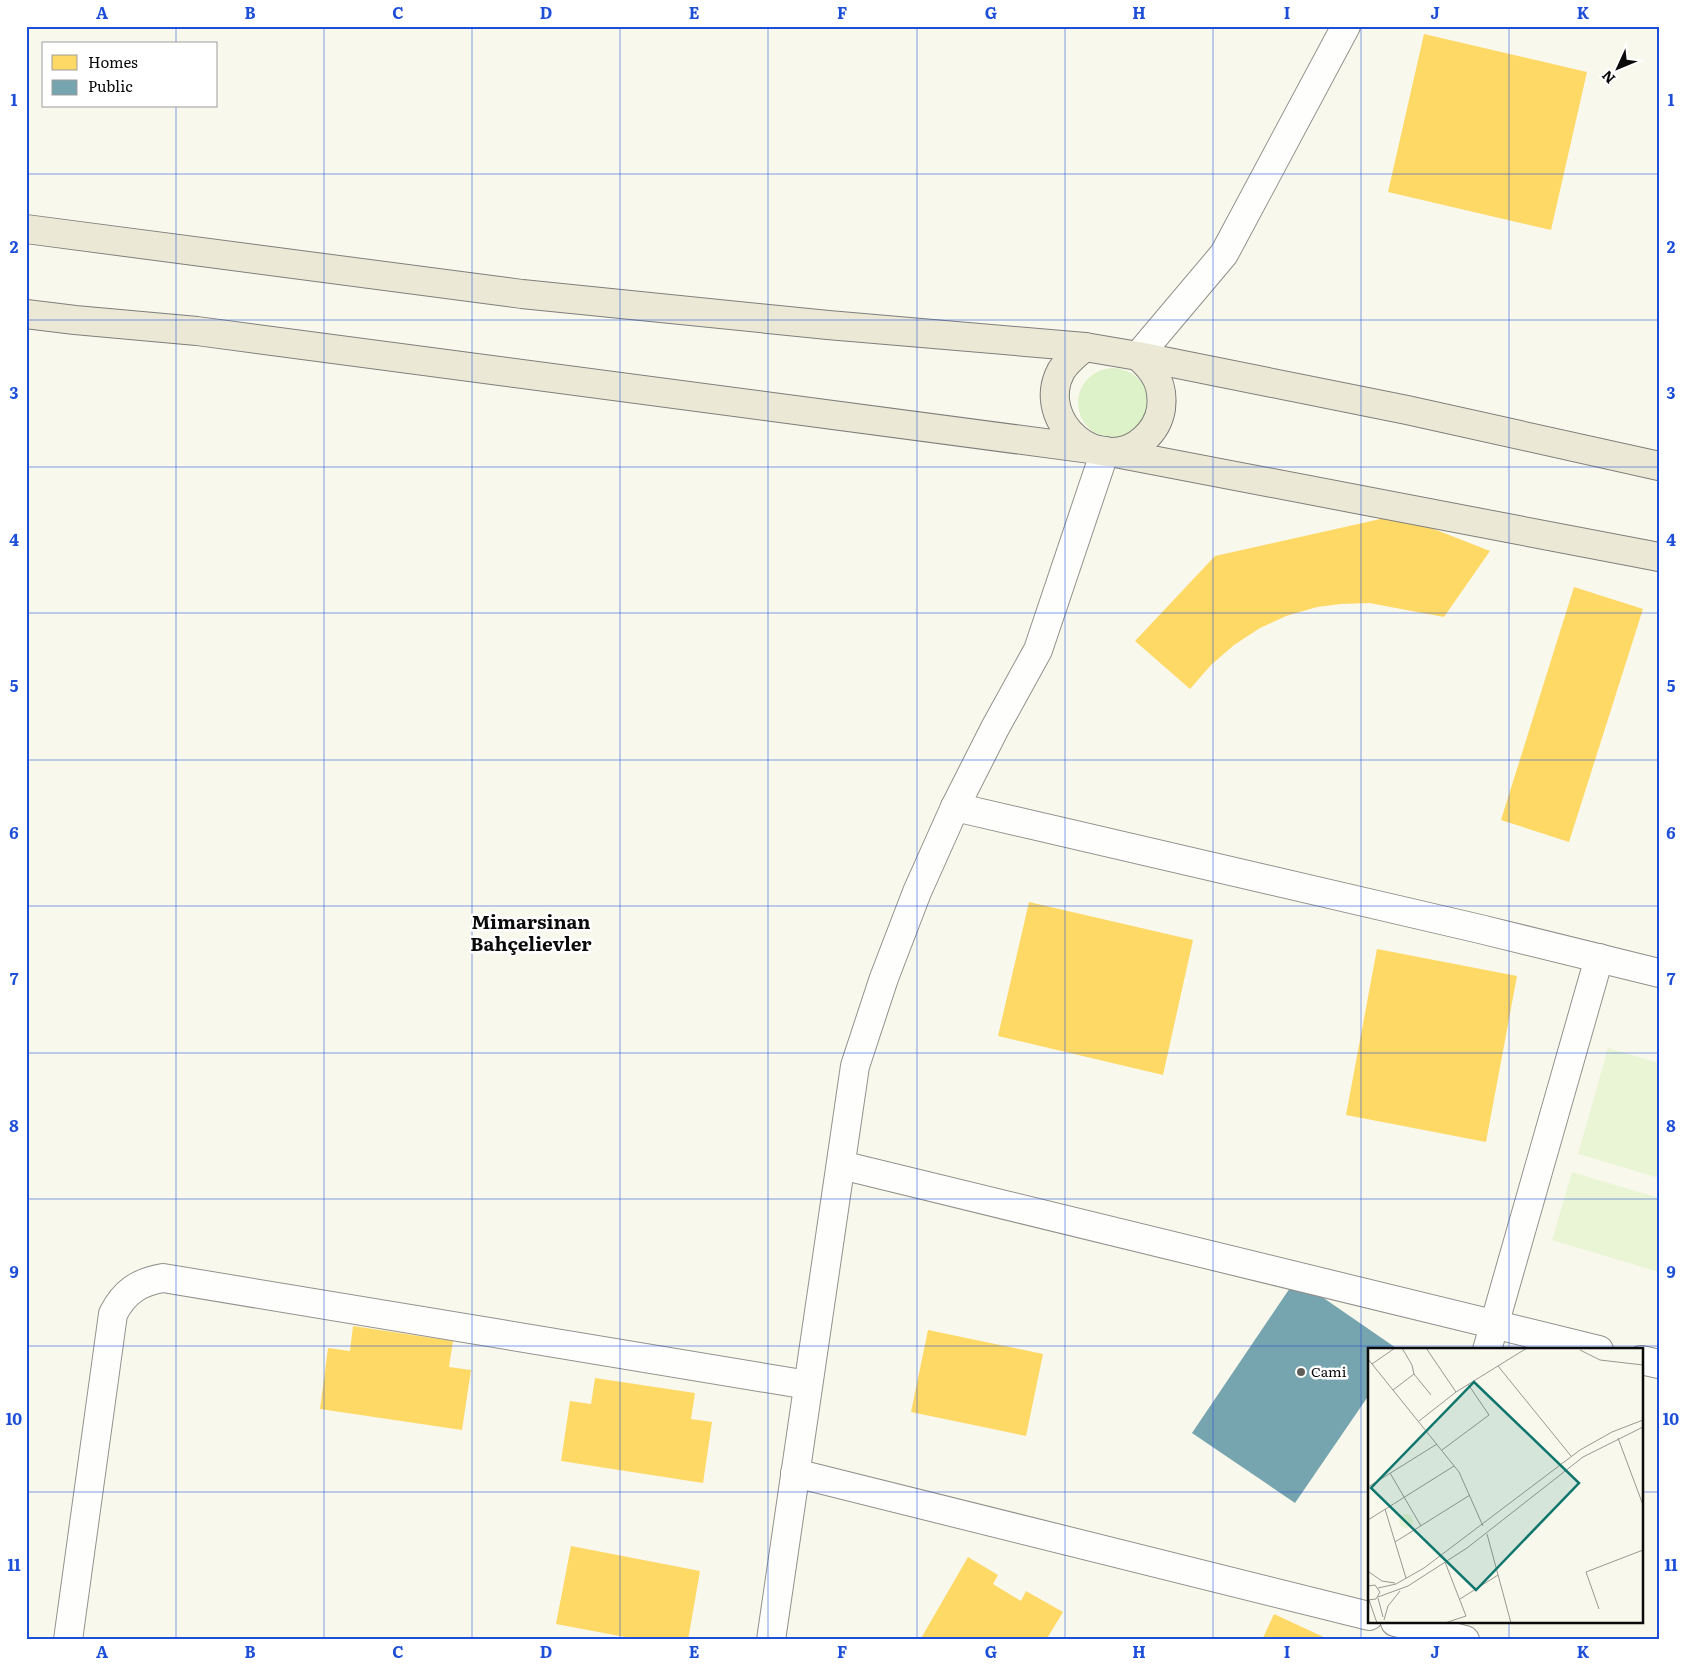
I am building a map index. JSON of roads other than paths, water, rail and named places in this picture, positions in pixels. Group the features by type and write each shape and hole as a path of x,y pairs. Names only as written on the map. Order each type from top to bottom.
{"main road":[{"path":"26,229 522,294 828,325 1085,347 1407,410 1659,466"},
{"path":"26,314 207,333 1105,452 1659,557"},
{"path":"1085,347 1071,358 1061,372 1055,389 1056,407 1062,423 1073,437 1088,447 1105,452 1123,451 1138,444 1151,432 1160,417 1162,400 1159,383 1151,368 1138,356"}],"street":[{"path":"1138,356 1224,254 1346,26"},
{"path":"771,1640 855,1066 894,952 917,892 955,807 995,728 1038,650 1105,452"},
{"path":"955,807 1599,958 1659,974"},
{"path":"1491,1337 1599,958"},
{"path":"841,1165 1491,1337 1582,1348"},
{"path":"68,1640 113,1314 118,1303 126,1294 136,1286 149,1280 163,1278 808,1385"},
{"path":"1642,1360 1659,1364"},
{"path":"795,1473 1368,1616"},
{"path":"1409,1624 1465,1640"}],"place":[{"name":"Cami","path":"1301,1372"}],"district":[{"name":"Mimarsinan Bahçelievler","path":"531,933"}]}
